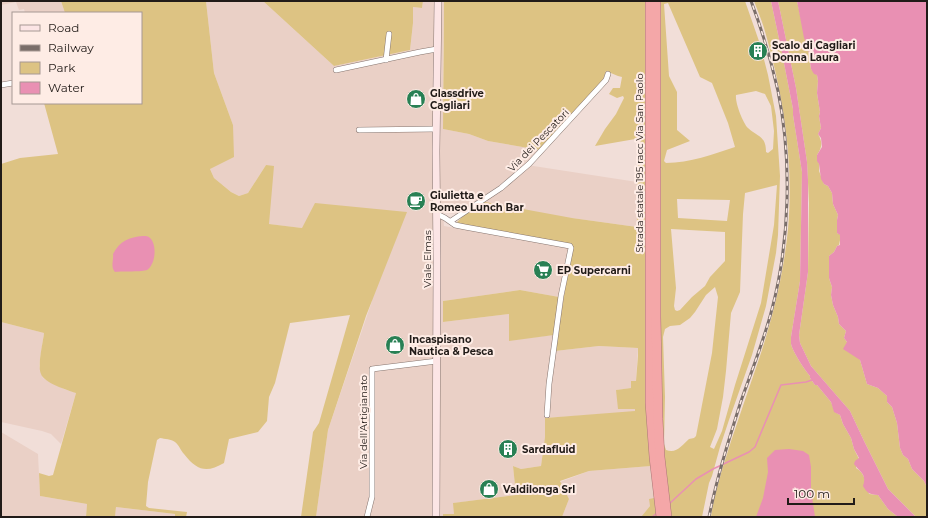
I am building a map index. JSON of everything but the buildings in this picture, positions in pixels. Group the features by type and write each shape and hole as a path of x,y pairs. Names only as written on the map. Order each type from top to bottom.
{"highway":[{"name":"Strada statale 195 racc Via San Paolo","path":"650,1 650,403 667,517"},
{"name":"Strada statale 195 racc Via San Paolo","path":"656,1 657,457 661,517"}],"main road":[{"name":"Viale Elmas","path":"436,517 436,129 438,1"}],"street":[{"path":"386,60 389,34"},
{"path":"336,70 437,49"},
{"name":"Via dei Pescatori","path":"451,221 501,188 529,164 606,80 608,74"},
{"path":"1,86 12,84"},
{"path":"359,130 436,129"},
{"path":"437,214 451,221 455,225 570,246 571,248 561,296 548,384 547,415"},
{"name":"Via dell'Artigianato","path":"367,517 372,497 372,369 437,361"}],"shaded area":[{"path":"1,1 61,1 65,12 25,12 24,9 19,10 16,2 1,5"},
{"path":"206,1 263,1 334,66 410,50 413,7 422,8 423,1 444,1 443,129 469,134 488,141 540,150 527,165 637,182 637,227 572,218 443,213 444,226 569,248 559,297 520,290 443,301 443,322 509,314 509,340 553,335 555,351 599,346 638,348 636,381 632,388 616,390 635,409 635,412 545,418 545,437 541,466 521,469 513,466 516,495 454,503 454,514 443,514 443,517 316,517 328,430 372,301 302,228 268,224 266,165 248,193 239,196 231,192 214,178 210,169 233,125 214,73"},
{"path":"1,322 44,333 39,366 43,378 64,389 76,393 61,444 51,434 1,422"},
{"path":"1,432 38,454 40,496 87,504 86,517 1,517"},
{"path":"651,466 654,498 650,506 641,517 562,517 569,499 560,482 589,471"},
{"path":"116,507 175,514 175,517 115,517"}],"green space":[{"path":"61,1 206,1 214,73 233,125 234,157 210,169 214,178 231,192 239,196 248,193 266,165 274,166 269,224 302,228 315,203 407,212 366,316 328,430 316,517 301,517 313,432 319,423 350,315 290,323 275,383 269,397 267,421 258,432 229,439 224,463 212,468 202,469 189,460 175,442 160,438 157,440 148,482 146,506 149,508 187,512 186,517 175,517 175,514 116,507 115,517 86,517 87,504 40,496 39,473 49,476 53,475 76,393 51,383 41,374 40,360 44,333 1,322 1,164 20,158 58,154 44,104 142,104 142,12 65,12"},
{"path":"263,1 423,1 422,8 413,7 410,50 334,66"},
{"path":"444,1 645,1 647,311 659,336 659,1 745,1 760,44 776,116 780,176 778,235 766,306 752,355 709,483 702,517 641,517 650,506 649,499 654,498 651,466 589,471 560,481 569,499 562,517 443,517 443,514 454,514 453,503 516,495 513,466 521,469 541,466 545,437 545,418 635,411 635,409 618,409 616,390 631,388 631,381 636,381 638,356 638,348 599,346 555,351 572,247 462,225 457,222 466,213 485,202 572,218 637,227 637,182 641,138 595,146 616,114 624,98 623,96 617,98 609,94 613,88 620,88 622,77 606,71 603,80 540,150 488,141 469,134 443,129","holes":["668,3 700,77 712,83 728,123 735,147 693,160 675,163 666,163 664,161 667,150 690,141 677,130 677,92 669,76 664,4","756,91 765,94 771,106 774,131 773,149 768,153 766,152 765,143 761,137 748,128 744,122 736,95","777,185 774,225 761,303 722,431 714,449 710,447 717,429 723,397 731,313 740,292 745,193","677,199 730,200 727,221 678,218","671,229 725,232 725,261 710,277 705,286 680,310 677,311 675,310 674,306 676,288","715,287 718,297 712,353 696,436 689,439 676,450 670,451 666,450 664,444 665,397 663,337 665,329 670,326 680,325 690,318 706,295"]},
{"path":"754,1 771,1 793,109 802,172 800,281 791,344 796,356 810,378 831,402 835,412 840,415 859,459 856,468 863,476 869,494 878,495 888,509 898,517 711,517 722,470 761,353 778,292 786,245 790,205 790,180 786,131 778,83 766,35"},
{"path":"778,1 797,1 808,47 811,69 817,75 817,93 821,128 818,134 821,140 821,145 817,155 819,171 824,184 828,186 832,193 833,204 838,215 837,233 841,235 839,245 829,256 829,278 832,287 831,295 833,305 839,324 846,331 844,338 860,360 867,384 878,388 887,396 887,402 892,407 897,423 900,448 903,455 908,459 912,469 924,481 927,487 927,517 916,517 888,489 850,411 811,366 800,343 799,335 808,272 809,203 807,162 796,88"},
{"path":"520,290 559,297 554,335 509,341 509,314 443,322 443,301"}],"water":[{"path":"771,1 778,1 796,88 807,162 808,272 799,335 800,343 811,366 850,411 888,489 916,517 898,517 888,509 878,495 869,493 865,489 863,486 864,479 861,471 854,464 859,458 840,415 834,412 831,402 810,378 796,356 791,344 800,281 802,172 793,109"},
{"path":"797,1 927,1 927,487 924,481 912,469 908,459 903,455 900,448 897,423 892,407 887,402 887,396 878,388 867,384 860,360 843,349 847,342 844,338 846,331 839,324 833,305 831,295 832,287 829,278 829,256 834,252 837,246 840,245 840,235 837,233 838,215 833,204 832,193 821,179 819,164 817,161 817,155 822,147 821,138 818,134 821,128 817,93 818,81 817,75 814,74 811,69 808,47 804,38"},
{"path":"143,236 149,237 154,245 154,259 150,267 145,271 115,272 112,263 113,254 119,246 125,240"},
{"path":"789,449 803,451 809,455 811,467 811,490 815,517 756,517 763,498 768,472 767,458 775,450"}],"waterway":[{"path":"669,504 696,479 749,452 755,447 781,385 812,380"},
{"path":"652,517 657,513"}],"railway":[{"path":"709,517 716,487 741,401 769,321 778,283 786,228 786,144 778,91 763,34 751,1"}],"place":[{"name":"Scalo di Cagliari Donna Laura","path":"758,51"},
{"name":"Glassdrive Cagliari","path":"416,99"},
{"name":"Giulietta e Romeo Lunch Bar","path":"416,201"},
{"name":"EP Supercarni","path":"543,270"},
{"name":"Incaspisano Nautica & Pesca","path":"395,345"},
{"name":"Sardafluid","path":"508,449"},
{"name":"Valdilonga Srl","path":"489,489"}]}
